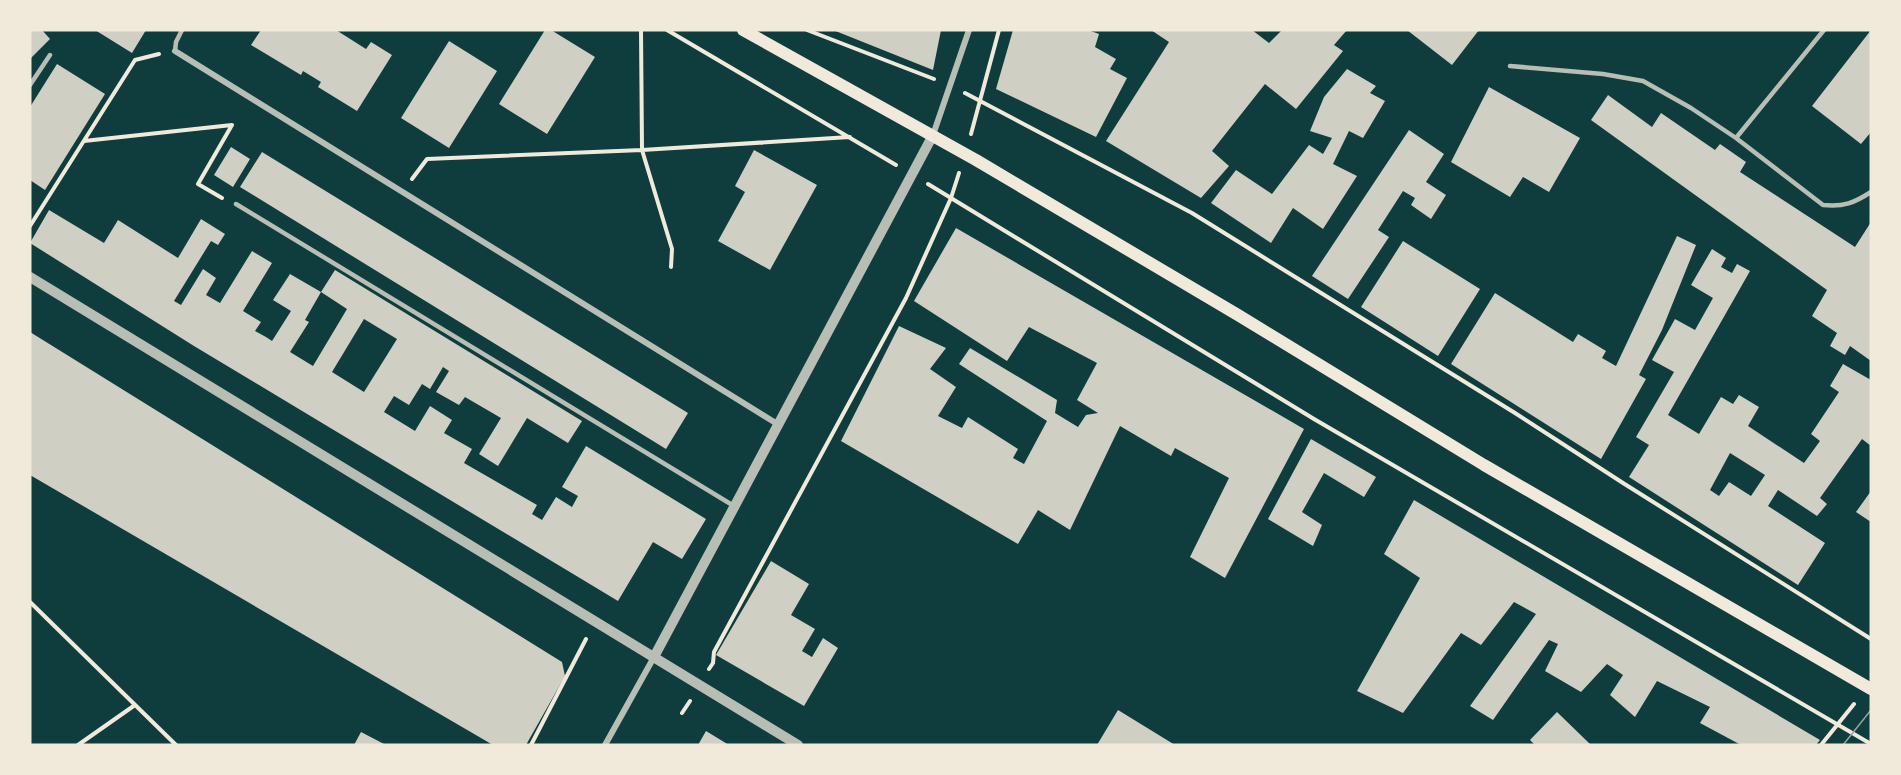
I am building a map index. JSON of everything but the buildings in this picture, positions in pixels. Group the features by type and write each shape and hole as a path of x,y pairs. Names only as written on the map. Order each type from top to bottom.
{"main road":[{"path":"743,30 933,135 1238,315 1484,465 1869,688"}],"street":[{"path":"605,745 933,135 969,30"},
{"path":"175,51 779,425"},
{"path":"30,277 798,745"}],"lane":[{"path":"175,51 176,42 182,30"},
{"path":"1736,138 1824,30"},
{"path":"30,86 50,56"},
{"path":"1510,66 1603,74 1643,81 1691,108 1736,138 1823,205 1839,206 1858,201 1871,192"},
{"path":"236,204 735,506"}],"path":[{"path":"641,30 642,150 672,249 671,267"},
{"path":"667,30 912,174 1314,419 1871,744"},
{"path":"807,30 950,85 1202,219 1515,413 1871,639"},
{"path":"682,713 712,663 714,652 906,298 951,198 981,102 999,30"},
{"path":"30,226 135,60 175,51"},
{"path":"84,141 232,125 198,184 236,204"},
{"path":"402,191 427,159 642,150 850,137"},
{"path":"30,602 176,745"},
{"path":"531,745 579,650 597,622"},
{"path":"1821,745 1869,688"},
{"path":"78,745 135,705"}],"tram line":[{"path":"1843,745 1871,710"}]}
